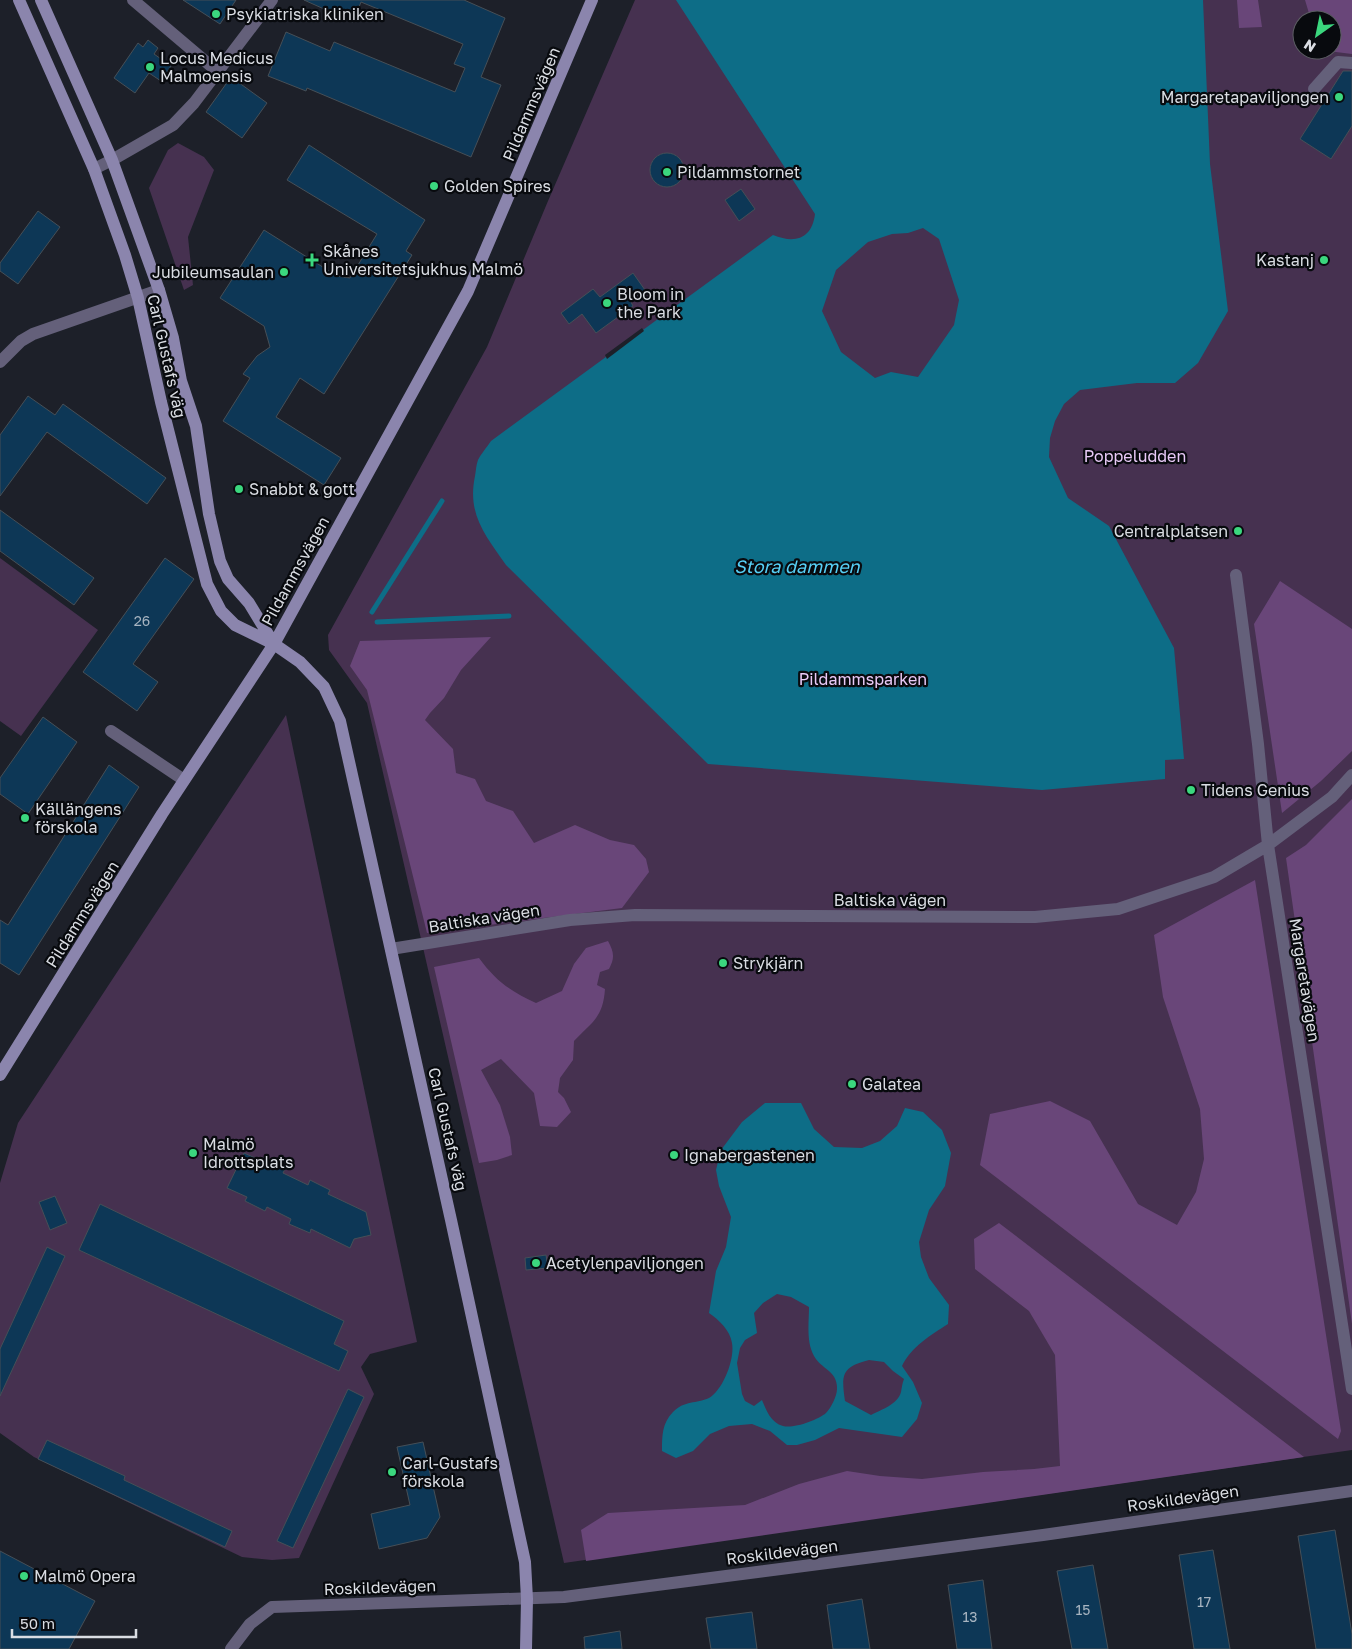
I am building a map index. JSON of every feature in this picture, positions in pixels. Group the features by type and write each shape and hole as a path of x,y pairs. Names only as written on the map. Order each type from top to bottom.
{"street":[{"name":"Carl Gustafs väg","path":"19,0 94,169 125,255 138,298 161,402 207,584 221,611 235,625 274,644 300,662 324,687 340,721 525,1562 527,1599 526,1649"},
{"name":"Carl Gustafs väg","path":"41,0 112,160 159,290 173,338 181,381 196,426 209,514 220,561 228,579 249,603 274,644"},
{"path":"133,0 218,72"},
{"path":"94,169 172,125 194,103 272,0"},
{"name":"Pildammsvägen","path":"0,1075 184,780 274,644 468,291 592,0"},
{"path":"1314,90 1338,62 1352,63"},
{"path":"0,362 20,341 33,334 159,290"},
{"name":"Margaretavägen","path":"1236,575 1258,744 1268,844 1352,1389"},
{"path":"111,731 184,780"},
{"name":"Baltiska vägen","path":"391,949 570,920 635,915 1035,917 1118,909 1214,877 1268,844 1332,797 1352,775"},
{"name":"Roskildevägen","path":"231,1649 250,1624 272,1607 527,1599 582,1594 1004,1540 1352,1490"}],"green space":[{"name":"Pildammsparken","path":"635,0 1352,0 1352,1450 564,1563 367,703 329,650 328,635 487,347"},
{"path":"178,143 204,157 214,170 188,237 193,285 184,290 149,188 168,150"},
{"path":"0,558 98,630 21,736 0,721"},
{"name":"Malmö Idrottsplats","path":"286,715 417,1342 370,1354 361,1367 374,1394 299,1558 272,1560 242,1557 34,1457 0,1433 0,1183 18,1123"}],"shaded area":[{"path":"1237,0 1258,0 1262,27 1239,28"},
{"path":"1305,0 1352,0 1352,54 1342,53 1342,10 1308,10"},
{"path":"1280,581 1352,629 1352,751 1321,781 1282,813 1254,624"},
{"path":"491,637 461,670 444,698 425,720 453,749 456,773 475,779 486,801 513,811 534,843 575,825 610,840 634,845 646,859 649,872 622,908 427,933 367,690 350,666 360,641"},
{"path":"1352,799 1352,1324 1286,858 1306,845"},
{"path":"1255,880 1341,1431 1338,1439 980,1165 990,1114 1050,1101 1090,1121 1138,1204 1177,1225 1196,1192 1204,1159 1200,1109 1163,997 1154,935"},
{"path":"608,941 613,952 612,962 609,969 600,972 597,985 605,989 602,1007 596,1019 574,1041 573,1060 560,1078 558,1092 564,1098 571,1112 557,1127 540,1126 534,1093 501,1059 481,1070 500,1105 510,1137 512,1155 479,1163 434,967 479,958 504,985 536,1003 562,991 574,964 586,948"},
{"path":"999,1223 1304,1457 586,1561 581,1530 608,1513 745,1505 799,1484 847,1471 922,1479 1060,1466 1055,1355 1029,1311 975,1269 974,1239"}],"water":[{"name":"Stora dammen","path":"676,0 1203,0 1210,164 1228,311 1198,363 1175,383 1137,383 1080,390 1064,404 1055,421 1050,438 1049,457 1068,498 1109,526 1174,648 1184,759 1165,760 1165,779 1042,790 708,764 506,565 491,544 476,513 473,490 478,460 491,441 773,235 781,238 795,239 806,234 810,229 815,214","holes":["923,228 939,239 959,300 954,325 918,377 891,372 875,378 841,352 822,311 836,270 868,242 892,234 908,233"]},
{"path":"765,1103 801,1103 814,1129 834,1147 862,1148 880,1141 897,1126 905,1108 923,1112 942,1130 951,1153 945,1186 929,1210 919,1242 921,1257 929,1278 949,1305 948,1324 916,1347 902,1366 913,1382 922,1403 917,1419 902,1437 839,1428 815,1440 797,1445 787,1445 770,1431 752,1424 729,1426 710,1434 693,1451 676,1458 662,1451 663,1430 669,1416 677,1408 704,1400 714,1394 727,1374 732,1357 732,1343 729,1334 724,1326 709,1313 716,1271 726,1247 731,1217 719,1186 716,1170 721,1150 742,1122","holes":["777,1294 791,1297 809,1307 808,1332 811,1351 817,1360 832,1374 837,1383 835,1398 826,1413 812,1421 787,1427 775,1422 762,1400 754,1406 745,1401 737,1363 740,1348 745,1340 757,1333 754,1313 763,1303","869,1360 884,1362 904,1379 901,1392 896,1400 889,1406 871,1415 845,1401 843,1384 845,1373 848,1369"]}],"pier":[{"path":"642,328 644,331 607,359 605,355"}],"building":[{"name":"Psykiatriska kliniken","path":"183,0 236,0 220,24"},
{"path":"304,0 464,0 505,18 481,77 501,85 471,157 307,88 306,91 268,76 286,32 330,51 334,42 455,92 465,68 454,64 463,44 361,2 353,22"},
{"name":"Locus Medicus Malmoensis","path":"148,40 158,48 154,54 171,66 161,81 149,73 135,93 114,78 138,43 143,47"},
{"name":"Margaretapaviljongen","path":"1343,71 1352,71 1352,126 1331,159 1300,139"},
{"path":"231,77 267,103 242,138 206,112"},
{"name":"Jubileumsaulan","path":"309,145 425,220 406,251 412,255 324,394 300,378 276,417 341,458 324,485 223,421 250,378 243,374 257,356 270,347 264,326 220,298 264,230 337,276 350,278 377,234 287,180"},
{"name":"Pildammstornet","path":"667,153 674,154 679,158 683,163 683,177 679,182 674,186 667,187 660,186 655,182 651,177 650,170 651,163 655,158 660,154"},
{"path":"741,189 755,209 739,221 725,200"},
{"path":"38,211 60,227 18,284 0,271 0,263"},
{"name":"Bloom in the Park","path":"633,273 645,290 630,300 633,306 596,333 582,314 569,324 561,313 593,289 600,297"},
{"path":"28,396 55,415 63,404 166,478 147,504 47,432 0,496 0,435"},
{"path":"0,510 94,578 74,605 0,551"},
{"path":"165,558 194,579 133,664 158,682 137,711 83,672"},
{"name":"Källängens förskola","path":"43,717 77,742 28,814 0,794 0,778"},
{"path":"109,765 139,787 19,975 0,963 0,920 8,925"},
{"path":"244,1153 262,1161 264,1157 286,1167 283,1173 308,1185 310,1180 330,1190 328,1194 366,1212 371,1235 354,1239 350,1248 311,1229 310,1233 289,1224 291,1219 267,1207 265,1211 245,1201 247,1197 227,1188"},
{"path":"55,1196 67,1223 50,1230 39,1202"},
{"path":"100,1204 344,1321 334,1344 348,1351 339,1371 79,1250"},
{"path":"47,1247 65,1256 0,1396 0,1349"},
{"name":"Acetylenpaviljongen","path":"546,1255 548,1268 526,1270 525,1258"},
{"path":"348,1389 364,1397 293,1548 277,1541"},
{"path":"47,1440 125,1476 124,1480 232,1531 225,1547 38,1459"},
{"path":"423,1442 440,1517 427,1538 379,1549 371,1514 410,1505 397,1447"},
{"path":"1335,1530 1352,1634 1352,1649 1316,1649 1298,1536"},
{"path":"1213,1550 1230,1649 1194,1649 1179,1555"},
{"name":"Malmö Opera","path":"0,1551 95,1601 69,1649 0,1649"},
{"path":"1093,1565 1108,1649 1072,1649 1057,1571"},
{"path":"983,1580 992,1649 957,1649 948,1585"},
{"path":"862,1599 870,1649 833,1649 827,1605"},
{"path":"752,1612 757,1649 711,1649 706,1618"},
{"path":"620,1631 622,1649 585,1649 584,1637"}],"waterway":[{"path":"372,612 442,501"},
{"path":"377,622 509,616"}],"place":[{"name":"Psykiatriska kliniken","path":"216,14"},
{"name":"Locus Medicus Malmoensis","path":"150,67"},
{"name":"Margaretapaviljongen","path":"1339,97"},
{"name":"Pildammstornet","path":"667,172"},
{"name":"Golden Spires","path":"434,186"},
{"name":"Skånes Universitetsjukhus Malmö","path":"312,260"},
{"name":"Kastanj","path":"1324,260"},
{"name":"Jubileumsaulan","path":"284,272"},
{"name":"Bloom in the Park","path":"607,303"},
{"name":"Snabbt & gott","path":"239,489"},
{"name":"Centralplatsen","path":"1238,531"},
{"name":"Tidens Genius","path":"1191,790"},
{"name":"Källängens förskola","path":"25,818"},
{"name":"Strykjärn","path":"723,963"},
{"name":"Galatea","path":"852,1084"},
{"name":"Malmö Idrottsplats","path":"193,1153"},
{"name":"Ignabergastenen","path":"674,1155"},
{"name":"Acetylenpaviljongen","path":"536,1263"},
{"name":"Carl-Gustafs förskola","path":"392,1472"},
{"name":"Malmö Opera","path":"24,1576"}],"park label":[{"name":"Poppeludden","path":"1135,456"}]}
